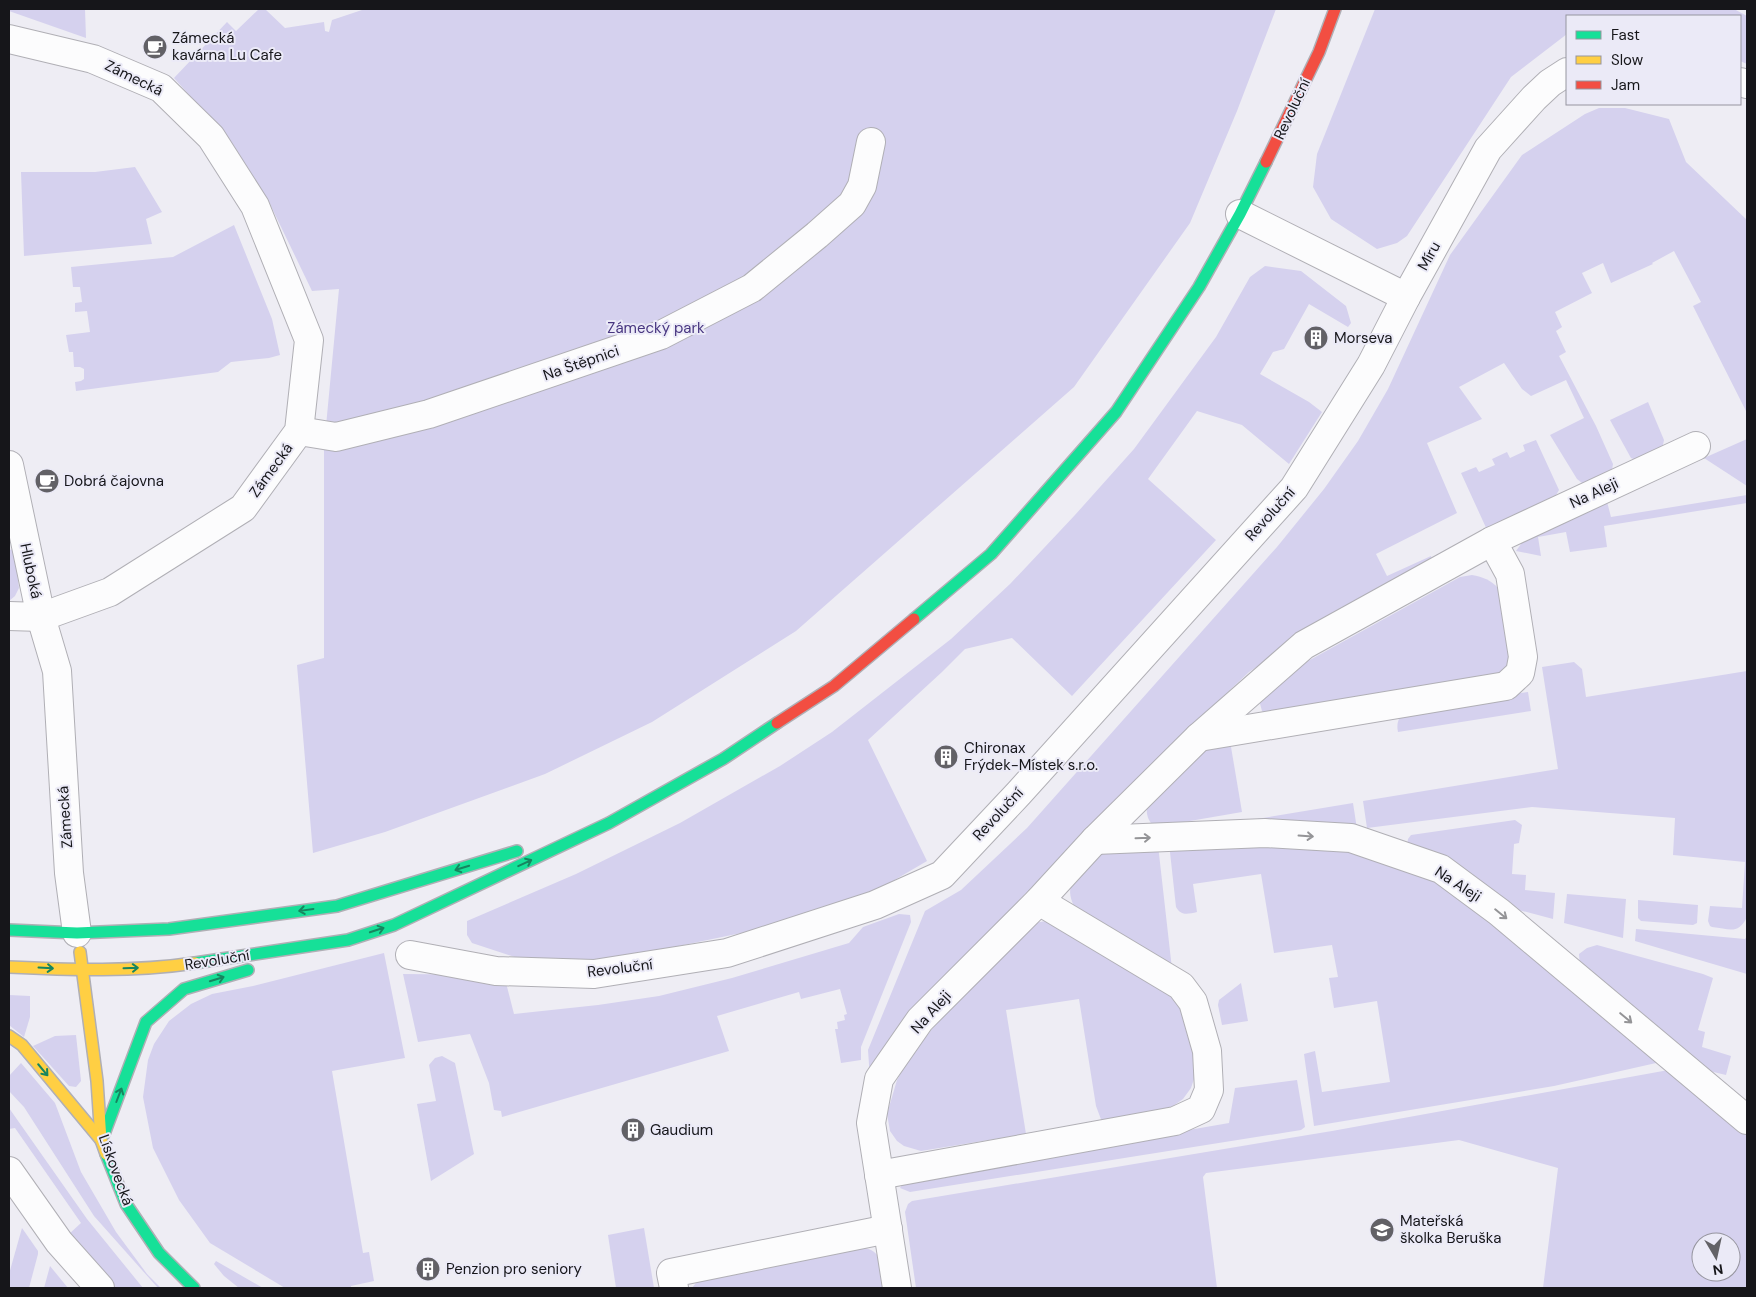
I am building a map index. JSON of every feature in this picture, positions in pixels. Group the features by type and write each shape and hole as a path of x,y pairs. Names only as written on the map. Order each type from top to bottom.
{"main road":[{"name":"Revoluční","path":"9,967 82,970 176,966 348,940 394,925 609,823 723,759 834,686 991,554 1116,412 1200,287 1240,214 1315,61 1336,9"},
{"name":"Revoluční","path":"9,930 77,933 169,929 337,906 609,823"},
{"name":"Lískovecká","path":"77,933 96,1072 101,1140 126,1204 159,1253 194,1288"},
{"path":"9,1036 22,1045 101,1140 146,1022 184,988 348,940"}],"street":[{"name":"Zámecká","path":"9,39 93,59 161,88 211,137 255,206 309,340 299,431 244,508 110,592 41,617 57,671 69,873 77,933"},
{"name":"Míru","path":"1406,297 1488,148 1534,98 1550,83 1566,73"},
{"name":"Na Štěpnici","path":"299,431 336,437 429,414 661,336 752,288 852,204 862,186 871,142"},
{"path":"1240,214 1406,297"},
{"name":"Revoluční","path":"410,955 496,971 594,974 726,953 875,904 942,875 1019,793 1294,488 1371,365 1406,297"},
{"name":"Na Aleji","path":"897,1288 871,1123 879,1079 920,1020 1039,901 1095,840 1199,737 1304,645 1492,541 1696,446"},
{"name":"Hluboká","path":"9,465 41,617"},
{"path":"1199,737 1506,686 1520,673 1523,657 1510,574 1492,541"},
{"path":"9,616 41,617"},
{"name":"Na Aleji","path":"1095,840 1265,833 1351,838 1441,870 1499,912 1747,1120"},
{"path":"879,1175 1175,1121 1201,1109 1209,1090 1207,1051 1193,1002 1181,986 1039,901"},
{"path":"9,1171 59,1242 100,1288"},
{"path":"674,1288 671,1273 888,1229"}],"green space":[{"path":"9,9 85,9 86,38 9,11"},
{"name":"Zámecký park","path":"259,9 265,9 285,28 324,22 325,31 329,32 332,20 365,9 1276,9 1237,111 1190,223 1074,387 796,631 652,722 545,774 385,832 313,853 297,665 324,658 324,447 339,289 312,291 268,200 232,143 174,78 227,22 236,31"},
{"path":"1375,9 1734,9 1747,16 1747,64 1741,61 1741,15 1566,15 1566,35 1511,77 1407,236 1397,243 1377,249 1331,219 1313,187 1317,154"},
{"path":"1599,108 1625,108 1669,119 1686,162 1747,220 1747,413 1693,306 1701,302 1674,251 1653,264 1611,283 1603,263 1582,273 1592,293 1555,312 1562,327 1556,331 1566,352 1559,356 1596,426 1613,464 1611,476 1587,487 1577,479 1550,435 1584,418 1566,380 1531,396 1522,389 1504,363 1459,387 1482,419 1427,443 1457,513 1376,554 1387,576 1431,556 1432,560 1298,639 1249,672 1163,753 947,974 870,1079 868,1050 925,911 961,890 1027,828 1277,547 1324,489 1358,441 1388,389 1450,255 1522,155 1585,114"},
{"path":"135,167 162,212 146,219 152,244 24,256 21,172 95,172"},
{"path":"234,225 272,319 280,355 231,362 218,372 76,391 75,382 84,379 84,369 74,367 73,352 69,352 66,335 90,332 87,311 75,312 75,303 82,302 80,287 73,287 71,267 173,257"},
{"path":"1265,266 1301,271 1346,306 1351,323 1348,327 1309,304 1284,349 1273,352 1260,374 1309,402 1322,412 1289,464 1242,425 1197,411 1148,479 1216,540 1072,696 1012,638 965,649 868,740 927,861 886,885 821,911 765,928 626,957 570,963 533,963 472,943 467,935 467,921 576,874 680,823 780,766 832,732 951,639 1010,584 1134,449 1216,337 1250,277"},
{"path":"1648,402 1664,440 1661,454 1642,463 1631,458 1610,420"},
{"path":"1747,439 1747,486 1704,458"},
{"path":"1536,440 1559,490 1552,502 1488,532 1461,473 1476,467 1479,472 1495,465 1492,459 1507,452 1510,458 1525,451 1523,445"},
{"path":"1605,494 1611,517 1747,495 1747,503 1604,526 1607,547 1570,552 1566,532 1538,537 1541,556 1516,551 1521,544 1517,533"},
{"path":"14,549 19,588 15,596 9,601 9,550"},
{"path":"1472,575 1486,579 1498,588 1511,656 1501,674 1267,714 1262,711 1259,700 1265,693 1308,661 1460,577"},
{"path":"1574,662 1582,669 1586,697 1747,671 1747,917 1744,923 1737,929 1712,927 1708,921 1710,906 1742,908 1745,862 1673,855 1675,818 1532,807 1367,828 1363,801 1558,769 1542,667"},
{"path":"1528,692 1531,711 1398,732 1397,725 1406,710"},
{"path":"1230,741 1242,812 1155,827 1148,818 1147,806 1204,747"},
{"path":"1353,803 1357,829 1209,827"},
{"path":"1515,820 1522,825 1519,843 1514,844 1512,874 1526,875 1525,890 1555,893 1553,919 1515,909 1407,846 1411,835"},
{"path":"1169,843 1326,847 1408,863 1457,888 1665,1061 1554,1086 1314,1126 1304,1054 1315,1051 1322,1092 1390,1082 1377,1001 1334,1008 1329,978 1338,977 1332,945 1274,953 1261,874 1193,884 1197,912 1188,914 1180,912 1176,907"},
{"path":"1158,845 1172,969 1077,912 1070,892 1073,882 1080,873 1103,853"},
{"path":"1567,894 1626,899 1623,938 1564,923"},
{"path":"1638,900 1698,905 1697,923 1693,925 1641,921 1638,918"},
{"path":"899,914 910,915 911,922 861,1047 861,1060 841,1063 835,1029 838,1029 837,1022 845,1020 844,1015 847,1014 840,989 801,999 799,992 717,1016 729,1051 502,1117 501,1111 494,1110 489,1083 470,1034 418,1042 403,974 504,975 514,1014 598,1005 659,996 732,978 849,943 863,927"},
{"path":"1046,921 1058,925 1177,995 1189,1011 1196,1073 1191,1088 1183,1099 1173,1106 1150,1114 1102,1122 1096,1106 1079,999 1006,1010 1026,1134 921,1151 904,1146 897,1141 890,1131 887,1114 897,1080 906,1064 932,1029 1025,929 1034,923"},
{"path":"1636,929 1745,939 1747,936 1747,974 1635,941"},
{"path":"1597,945 1713,978 1698,1030 1705,1032 1702,1047 1731,1056 1726,1075 1701,1069 1580,968 1579,954 1587,948"},
{"path":"384,953 405,1058 332,1071 363,1253 369,1252 374,1281 351,1286 351,1288 285,1288 210,1243 179,1200 153,1148 143,1097 148,1060 154,1044 169,1021 191,1004 212,994 253,986"},
{"path":"1241,983 1248,1021 1222,1025 1218,1005 1219,1000"},
{"path":"9,995 30,996 30,1017 24,1037 9,1025"},
{"path":"76,1035 81,1081 76,1087 69,1086 33,1046 55,1036"},
{"path":"442,1056 455,1063 474,1154 431,1181 417,1104 436,1101 429,1065 435,1058"},
{"path":"21,1063 55,1103 81,1172 116,1232 147,1274 161,1288 158,1288 94,1216 24,1107 9,1091 9,1076"},
{"path":"1674,1069 1747,1131 1747,1288 1543,1288 1558,1168 1459,1140 1206,1173 1203,1177 1217,1288 916,1288 905,1212 908,1204 912,1201 1332,1131"},
{"path":"1297,1080 1305,1127 1301,1130 910,1192 900,1188 906,1179 1229,1123 1235,1088"},
{"path":"9,1108 87,1219 143,1288 110,1288 68,1235 81,1223 15,1128 9,1129"},
{"path":"22,1228 38,1251 38,1254 29,1288 9,1288 9,1274"},
{"path":"644,1228 654,1288 616,1288 608,1235"},
{"path":"861,1247 875,1252 879,1257 886,1288 692,1288 699,1279"},
{"path":"216,1261 263,1288 239,1288 224,1276 214,1264"},
{"path":"50,1266 68,1288 44,1288"}],"traffic: fast":[{"path":"914,619 991,554 1116,412 1199,287 1240,214 1266,162"},
{"path":"195,963 348,940 394,925 609,823 723,759 777,723"},
{"path":"9,930 77,933 169,929 337,906 517,851"},
{"path":"104,1134 146,1022 184,989 248,970"},
{"path":"106,1154 126,1204 159,1253 194,1288"}],"traffic: slow":[{"path":"80,952 97,1081 101,1140 106,1154"},
{"path":"9,967 126,969 195,963"},
{"path":"9,1036 22,1045 101,1140"}],"traffic: jam":[{"path":"1266,162 1319,52 1335,9"},
{"path":"777,723 834,686 914,619"}],"place":[{"name":"Zámecká kavárna Lu Cafe","path":"155,47"},
{"name":"Morseva","path":"1316,338"},
{"name":"Dobrá čajovna","path":"47,481"},
{"name":"Chironax Frýdek-Místek s.r.o.","path":"946,757"},
{"name":"Gaudium","path":"633,1130"},
{"name":"Mateřská školka Beruška","path":"1382,1230"},
{"name":"Penzion pro seniory","path":"428,1269"}]}
